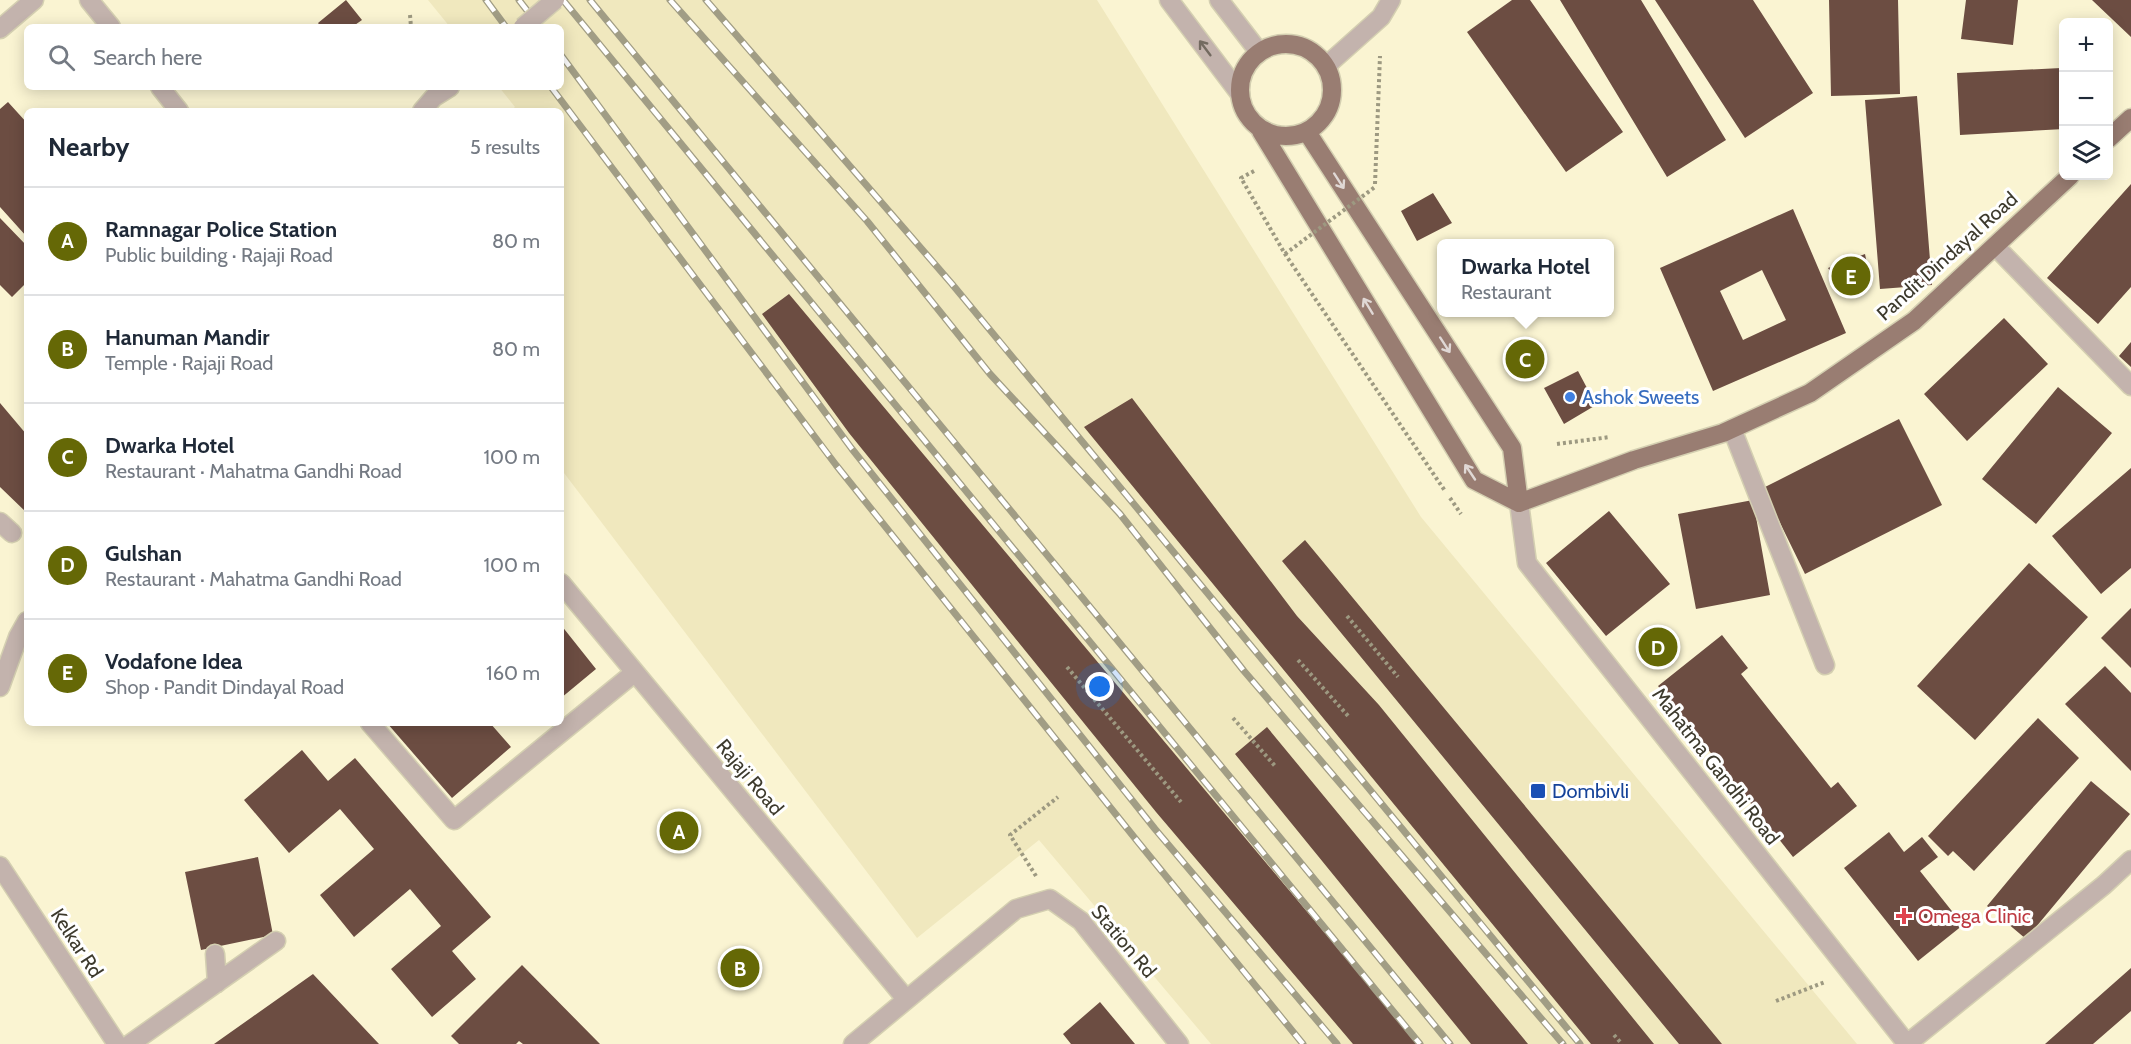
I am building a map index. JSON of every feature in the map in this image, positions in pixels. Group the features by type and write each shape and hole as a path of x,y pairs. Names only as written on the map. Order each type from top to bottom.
{"main road":[{"path":"1261,131 1277,136 1292,136 1307,132 1320,123 1328,110 1333,96 1332,80 1326,66 1316,54 1303,46 1288,43 1272,45 1259,52 1248,63 1241,77 1240,94 1243,108 1261,131 1474,480 1519,503"},
{"path":"2113,135 2131,118"},
{"name":"Mahatma Gandhi Road","path":"1307,132 1512,448 1519,503"},
{"name":"Pandit Dindayal Road","path":"1519,503 1634,460 1732,429 1810,393 1914,321 2066,180"}],"street":[{"path":"0,29 34,0"},
{"path":"89,0 109,24"},
{"path":"527,24 555,0"},
{"path":"1169,0 1240,94"},
{"path":"1219,0 1259,52"},
{"path":"1326,66 1381,17 1391,0"},
{"path":"162,90 177,108"},
{"path":"425,108 434,97 445,90"},
{"path":"1995,246 2131,386"},
{"path":"1732,429 1825,665"},
{"name":"Mahatma Gandhi Road","path":"1519,503 1527,563 1907,1044"},
{"name":"Rajaji Road","path":"564,587 906,999"},
{"path":"0,687 24,626"},
{"path":"373,726 454,819 634,673"},
{"path":"1907,1044 2104,885 2131,860"},
{"name":"Kelkar Rd","path":"0,866 117,1044"},
{"path":"853,1044 1016,909 1050,899"},
{"name":"Station Rd","path":"1050,899 1081,921 1179,1044"},
{"path":"130,1044 276,941"},
{"path":"215,954 217,983"}],"path":[{"path":"410,15 411,24"},
{"path":"1286,254 1375,187 1381,17"},
{"path":"1241,178 1286,254 1461,514"},
{"path":"1557,444 1617,437"},
{"path":"1347,616 1398,677"},
{"path":"1298,660 1349,717"},
{"path":"1067,667 1181,802"},
{"path":"1233,718 1275,766"},
{"path":"1050,899 1010,835 1058,796"},
{"path":"1776,1001 1851,972"},
{"path":"1614,1035 1622,1044"}],"shaded area":[{"path":"428,0 1097,0 1421,517 1857,1044 1211,1044 1039,840 917,938 564,473 564,108 514,108 501,90 564,90 564,24 448,24"}],"building":[{"path":"346,0 362,20 356,24 318,23"},
{"path":"1512,0 1530,0 1623,132 1566,172 1467,32"},
{"path":"1560,0 1641,0 1726,140 1667,177"},
{"path":"1655,0 1753,0 1813,93 1745,138"},
{"path":"1829,0 1898,0 1900,94 1831,96"},
{"path":"1966,0 2018,0 2013,45 1961,39"},
{"path":"2092,0 2131,0 2131,37 2113,18"},
{"path":"2059,68 2059,129 1960,135 1957,73"},
{"path":"1917,96 1932,285 1880,289 1865,100"},
{"path":"8,102 24,120 24,234 0,207 0,109"},
{"path":"2131,184 2131,287 2098,324 2047,278"},
{"path":"1433,193 1452,223 1417,241 1401,211"},
{"path":"1793,209 1846,333 1713,391 1660,268","holes":["1762,270 1786,320 1743,340 1720,291"]},
{"path":"0,218 24,243 24,285 12,297 0,285"},
{"path":"1865,254 1871,284 1848,297 1828,268"},
{"path":"789,294 1418,1044 1353,1044 1156,812 849,433 762,314"},
{"path":"2004,318 2048,364 1967,441 1924,394"},
{"path":"2131,342 2131,367 2119,356"},
{"name":"Ashok Sweets","path":"1578,371 1596,405 1564,424 1544,388"},
{"path":"2058,387 2112,433 2036,524 1982,479"},
{"path":"1132,398 1297,616 1379,705 1654,1044 1591,1044 1084,427"},
{"path":"0,403 24,431 24,510 0,487"},
{"path":"1899,419 1942,505 1805,574 1763,488"},
{"path":"2131,468 2131,568 2101,594 2052,536"},
{"path":"1753,500 1770,595 1696,609 1678,514"},
{"path":"1609,511 1670,584 1606,636 1546,563"},
{"path":"1305,540 1722,1044 1679,1044 1282,561"},
{"path":"2029,563 2088,617 1975,740 1917,686"},
{"path":"2131,608 2131,668 2101,638"},
{"path":"564,629 596,669 564,696"},
{"path":"1661,632 1677,652 1651,664 1640,642"},
{"path":"1722,635 1748,668 1741,674 1831,788 1838,782 1857,806 1793,857 1658,686"},
{"path":"2105,666 2131,693 2131,771 2065,704"},
{"path":"2038,718 2079,758 1974,871 1953,851 1948,856 1928,836"},
{"path":"390,726 493,726 511,747 452,798"},
{"path":"1267,727 1528,1044 1471,1044 1235,754"},
{"path":"302,750 328,781 355,758 491,917 452,951 476,979 432,1017 391,969 441,926 410,889 354,937 320,895 374,849 340,809 289,853 244,800"},
{"path":"2091,781 2130,814 2026,939 1987,906"},
{"path":"1889,832 1904,852 1922,837 1938,857 1920,871 1963,925 1918,961 1844,868"},
{"path":"258,857 273,935 201,950 185,872"},
{"path":"522,965 600,1044 523,1044 519,1041 516,1044 459,1044 451,1036"},
{"path":"2131,968 2131,1011 2093,1044 2045,1044"},
{"path":"313,974 379,1044 214,1044"},
{"path":"1100,1002 1135,1044 1071,1044 1063,1034"}],"railway":[{"path":"486,0 504,24"},
{"path":"519,0 538,24"},
{"path":"563,0 1420,1044"},
{"path":"590,0 1450,1044"},
{"path":"670,0 867,221 990,374 1120,514 1244,671 1563,1044"},
{"path":"706,0 952,284 1580,1044"},
{"path":"564,59 852,449 1155,829 1337,1044"},
{"path":"553,90 836,465 1303,1044"}],"place":[{"name":"Vodafone Idea","path":"1851,276"},
{"name":"Dwarka Hotel","path":"1525,359"},
{"name":"Ashok Sweets","path":"1570,397"},
{"name":"Gulshan","path":"1658,647"},
{"name":"Dombivli","path":"1538,791"},
{"name":"Ramnagar Police Station","path":"679,831"},
{"name":"Omega Clinic","path":"1904,916"},
{"name":"Hanuman Mandir","path":"740,968"}]}
